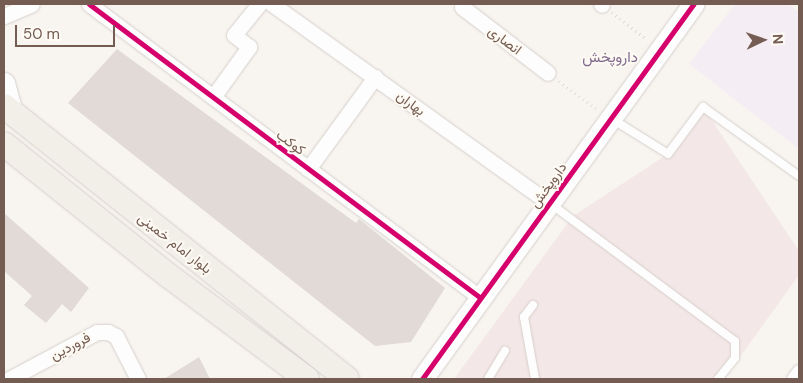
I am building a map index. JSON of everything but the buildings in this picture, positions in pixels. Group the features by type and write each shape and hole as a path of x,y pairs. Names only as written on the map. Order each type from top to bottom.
{"main road":[{"name":"بلوار امام خمینی","path":"8,110 347,379"},
{"name":"بلوار امام خمینی","path":"4,144 169,276 307,379"}],"street":[{"path":"4,16 32,4"},
{"name":"کوکب","path":"90,4 480,298"},
{"path":"213,97 249,46 234,35 259,4"},
{"name":"بهاران","path":"272,4 549,203"},
{"name":"داروپخش","path":"422,379 693,4"},
{"name":"انصاری","path":"461,5 548,73"},
{"path":"308,169 375,77"},
{"path":"4,83 8,110"},
{"name":"فروردین","path":"9,379 97,332 108,332 116,336 138,379"},
{"path":"794,379 799,372"}],"lane":[{"path":"610,118 668,154 703,107 799,176"},
{"path":"549,203 735,341 735,358 718,379"},
{"path":"533,305 524,318 535,379"},
{"path":"488,379 505,351"}],"path":[{"path":"602,4 661,48"},
{"path":"548,73 610,118"}],"shaded area":[{"path":"735,4 788,4 799,12 799,149 689,64"},
{"path":"703,107 799,251 799,275 724,379 454,379 573,216 668,154"}],"cycle path":[{"path":"89,4 480,298"},
{"path":"422,379 693,4"}],"district":[{"name":"داروپخش","path":"610,58"}]}
